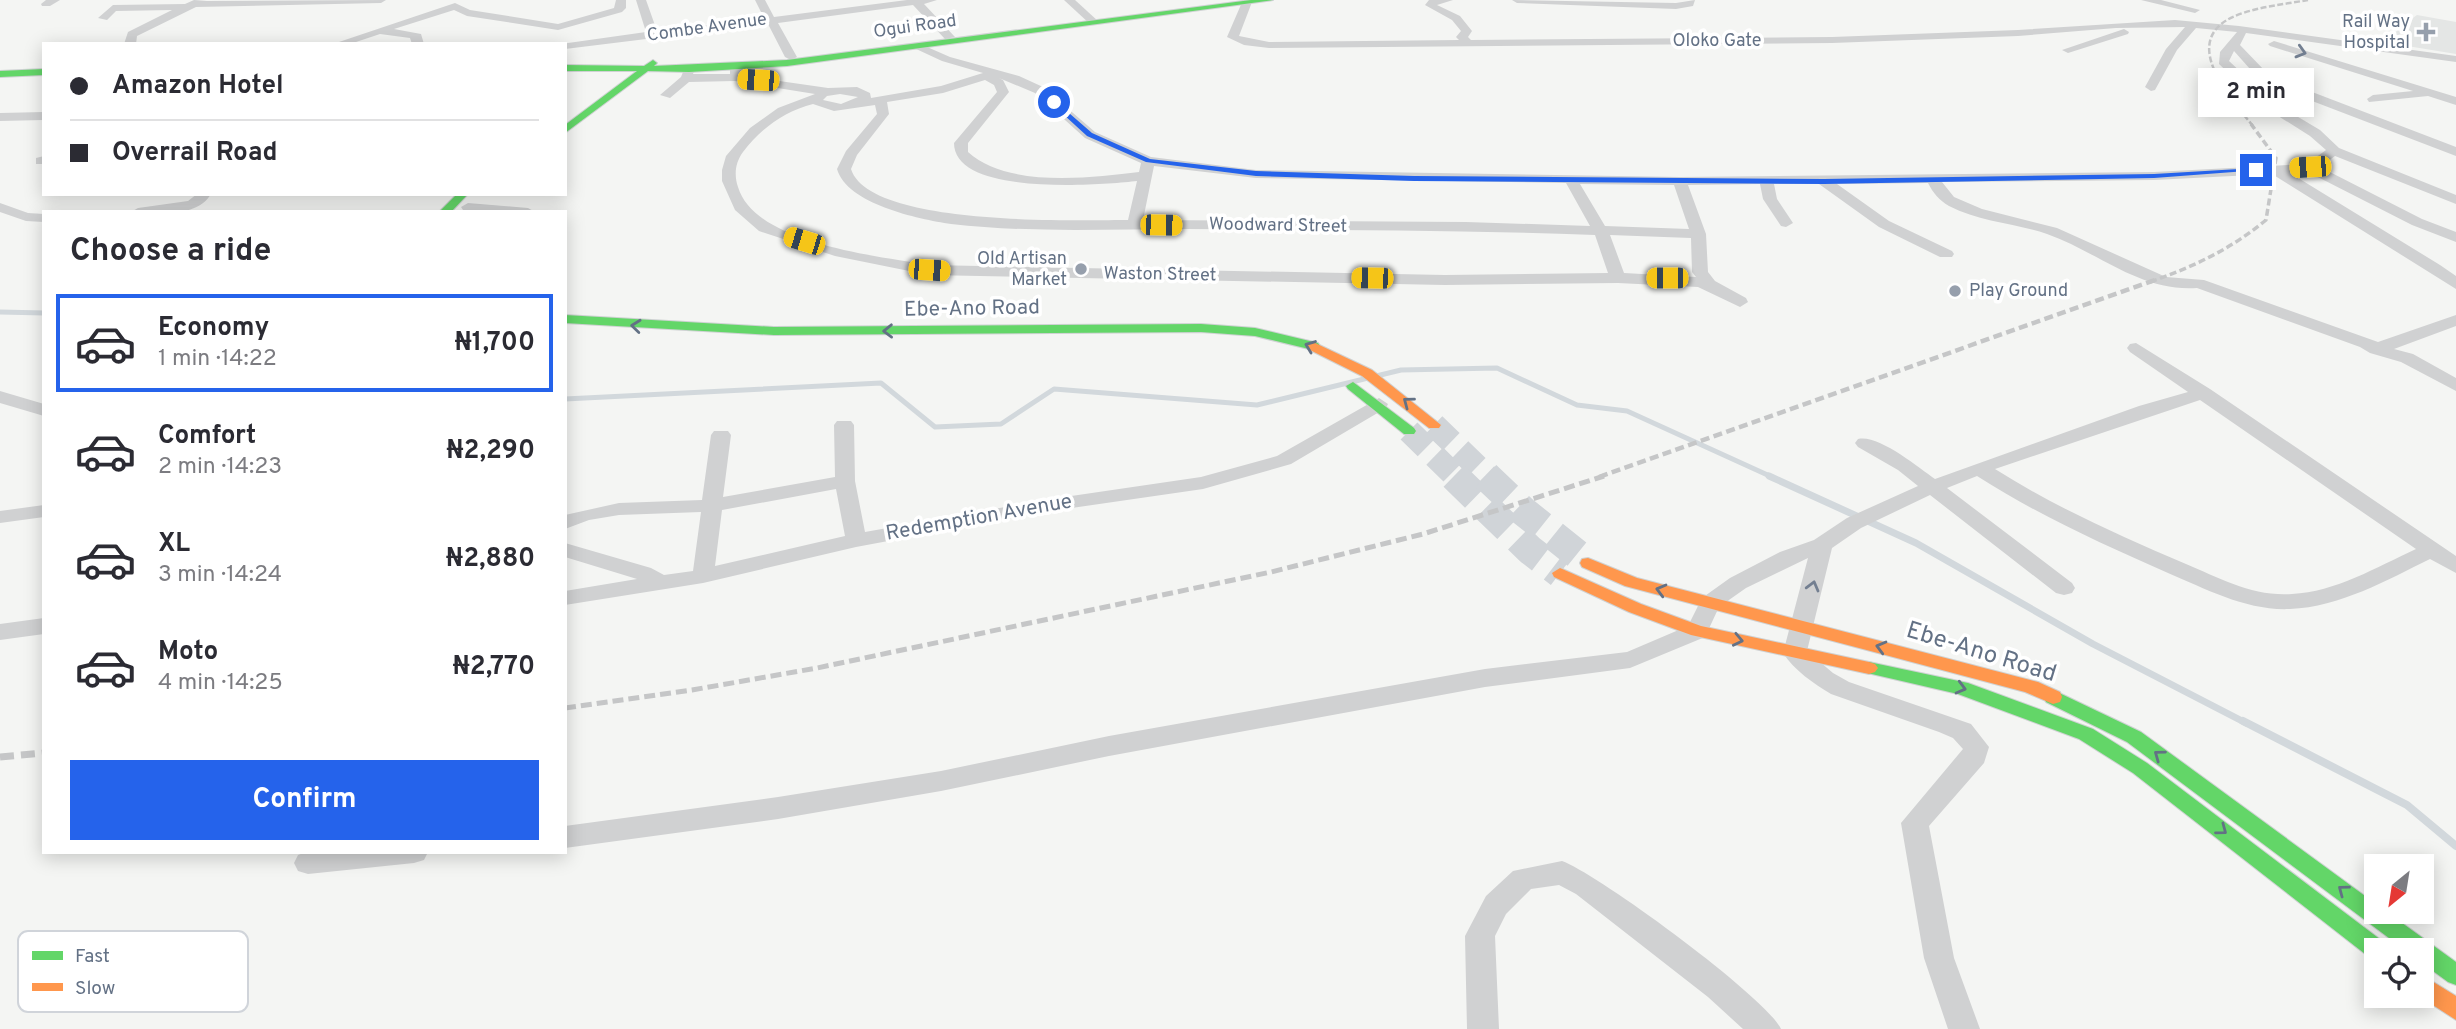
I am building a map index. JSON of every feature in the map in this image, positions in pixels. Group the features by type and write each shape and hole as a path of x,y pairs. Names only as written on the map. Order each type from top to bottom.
{"main road":[{"name":"Ogui Road","path":"640,66 688,73 736,72 1232,1 1269,0"},
{"name":"Ogui Road","path":"567,68 791,57 1092,20"},
{"path":"567,117 640,66"},
{"path":"567,128 640,66"},
{"path":"0,76 42,75"},
{"path":"450,210 466,204"},
{"name":"Ebe-Ano Road","path":"567,319 649,328 764,333 1072,328 1227,330 1268,334 1310,345 1376,379 1434,425"},
{"path":"567,333 607,338"},
{"name":"Ebe-Ano Road","path":"741,345 1194,341 1235,343 1292,355 1320,366 1379,404"},
{"path":"1379,404 1409,431"},
{"name":"Ebe-Ano Road","path":"1588,563 1631,582 2031,687 2112,725 2134,737 2271,836 2456,975"},
{"name":"Ebe-Ano Road","path":"1560,573 1623,603 1698,631 1961,688 2087,734 2140,768 2364,940"},
{"path":"2434,993 2456,1009"}],"street":[{"path":"103,18 127,0"},
{"path":"113,8 381,0"},
{"path":"344,42 455,3 467,13 558,27 618,10 621,8 621,0"},
{"path":"641,0 653,36"},
{"path":"760,0 791,57"},
{"name":"Combe Avenue","path":"567,46 932,0"},
{"path":"1069,0 1092,20"},
{"path":"1448,0 1430,5 1451,14 1465,25 1467,31 1462,37 1468,43"},
{"path":"1517,0 1676,6 1689,4 1690,0"},
{"path":"2146,0 2195,10"},
{"path":"915,1 949,37"},
{"name":"Oloko Gate","path":"1232,1 1232,35 1236,39 1255,44 1832,40 2018,33 2145,23 2212,25 2238,36"},
{"path":"130,42 132,34 194,4"},
{"path":"2068,50 2145,23"},
{"path":"2151,88 2172,49 2194,24"},
{"path":"558,27 566,34 558,42"},
{"path":"379,30 417,36 415,38 418,42"},
{"path":"2238,36 2456,59"},
{"path":"2238,36 2456,99"},
{"path":"2238,36 2226,52 2223,62 2278,112 2321,137 2334,151 2456,200"},
{"path":"2238,36 2262,75 2277,83 2456,152"},
{"path":"918,46 946,59 1039,90 1090,135 1148,161 1281,175 1680,181 2188,175 2310,167 2417,222 2456,237"},
{"path":"2375,74 2402,69"},
{"path":"736,72 820,96 849,90 880,100"},
{"path":"666,95 688,73"},
{"path":"820,96 827,106 851,105 943,89 991,74"},
{"path":"991,74 1003,92 961,143 961,153 973,165 1028,180 1144,176"},
{"path":"851,105 864,99 863,93"},
{"path":"2373,99 2432,93"},
{"name":"Waston Street","path":"820,96 768,119 733,155 728,168 736,203 751,220 784,235 889,263 929,270 1011,273 1445,280 1667,278 1709,284"},
{"name":"Woodward Street","path":"880,100 883,114 851,154 844,169 847,178 861,191 902,209 960,220 1134,225 1466,226 1698,234"},
{"path":"0,117 42,116"},
{"path":"2310,167 2334,151"},
{"path":"1134,225 1148,161"},
{"path":"2274,169 2338,211 2430,265 2456,284"},
{"path":"1933,178 1943,197 1969,209 2051,231 2132,271 2189,285 2198,283 2231,293 2376,349 2407,358 2456,386"},
{"path":"1571,180 1601,232 1618,278"},
{"path":"1766,180 1770,199 1786,223"},
{"path":"1680,181 1698,234 1700,272 1709,284 1740,302"},
{"path":"1824,181 1884,224 1946,254"},
{"path":"153,210 191,205 199,202 203,196"},
{"path":"466,204 512,210"},
{"path":"0,207 26,216 42,218"},
{"path":"2376,349 2456,320"},
{"path":"2136,348 2456,566"},
{"path":"567,837 778,808 941,781 1109,746 1485,677 1630,660 1687,638 1698,631 1710,603 1738,583 1778,562 1822,545 1854,523 1893,503 1979,468 2203,393"},
{"path":"0,397 42,409"},
{"name":"Redemption Avenue","path":"567,598 703,576 856,540 1044,506 1203,483 1284,460 1379,404"},
{"path":"844,425 845,481 856,540"},
{"path":"703,576 721,435"},
{"path":"1866,443 1905,466 2064,589"},
{"path":"1979,468 2013,491 2074,523 2234,592 2270,602 2308,600 2376,576 2431,550"},
{"path":"567,522 580,516 612,511 711,505 845,481"},
{"path":"0,517 42,511"},
{"path":"1822,545 1795,653 1824,679 1840,688 1962,731 1976,747 1975,756 1915,823 1914,829 1923,862 1939,958 1964,1029"},
{"path":"567,551 643,573 659,582"},
{"path":"0,632 42,626"},
{"path":"308,863 395,854"},
{"path":"1483,1029 1480,936 1496,905 1523,879 1562,873 1586,886 1708,978 1765,1029"}],"shaded area":[{"name":"Rail Way Hospital","path":"2417,15 2456,22 2456,54 2389,43 2398,29"}],"waterway":[{"path":"0,312 42,313"},
{"path":"567,399 881,383 935,427 1001,424 1054,389 1257,405 1401,370 1497,368 1577,405 1627,411 1772,477"},
{"path":"1769,476 1916,543 2093,644 2246,723"},
{"path":"2243,721 2407,805 2456,846"}],"tunnel":[{"path":"1434,425 1488,477"},
{"path":"1409,431 1456,477"},
{"path":"1454,476 1530,550 1560,573"},
{"path":"1486,476 1523,511 1588,563"}],"railway":[{"path":"2253,126 2230,98 2212,65 2209,50 2212,35 2223,23 2243,13 2308,0"},
{"path":"2150,282 2211,256 2266,220 2276,158 2251,124"},
{"path":"1599,477 2155,280"},
{"path":"567,708 692,690 817,668 1271,572 1423,534 1604,476"},
{"path":"0,757 42,753"}],"traffic: fast":[{"path":"567,68 689,69 787,63 1269,0"},
{"path":"567,128 653,63"},
{"path":"0,74 42,72"},
{"path":"446,210 461,196"},
{"path":"567,319 774,331 1201,328 1255,332 1313,346"},
{"path":"1353,386 1409,431"},
{"path":"1869,668 1961,688 2086,734 2140,768 2364,940"},
{"path":"2053,697 2134,737 2456,975"}],"traffic: slow":[{"path":"1313,346 1367,373 1434,425"},
{"path":"1588,563 1631,582 2031,687 2053,697"},
{"path":"1560,573 1635,608 1697,631 1869,668"},
{"path":"2434,993 2456,1009"}],"place":[{"name":"Rail Way Hospital","path":"2426,32"},
{"name":"Old Artisan Market","path":"1081,269"},
{"name":"Play Ground","path":"1955,291"}],"route":[{"path":"1054,102 1090,135 1148,161 1256,174 1824,181 2200,175 2256,170"}]}
